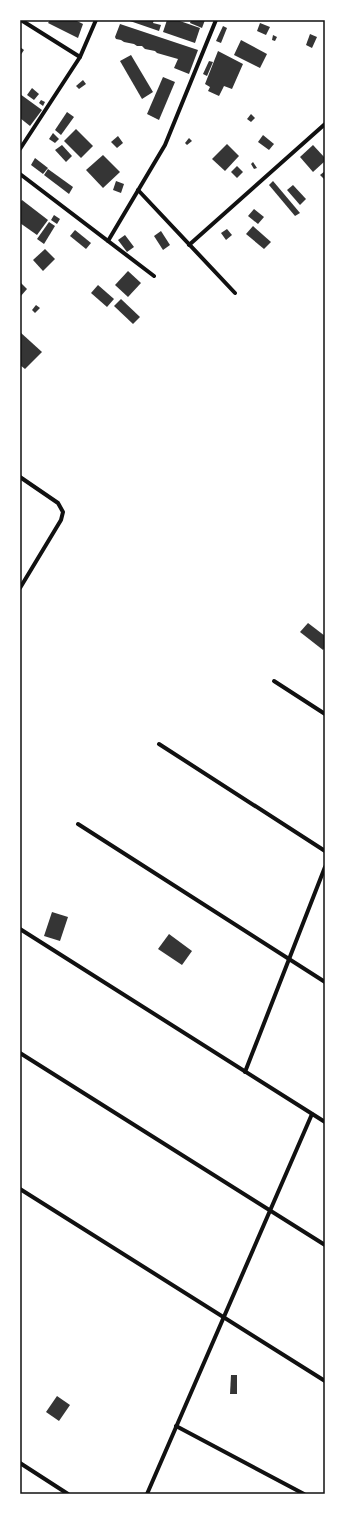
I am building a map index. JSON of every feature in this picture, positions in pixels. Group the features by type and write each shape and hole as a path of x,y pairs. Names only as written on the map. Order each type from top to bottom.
{"street":[{"path":"21,20 80,57"},
{"path":"20,149 80,57 96,20"},
{"path":"108,241 165,145 216,20"},
{"path":"190,245 325,124"},
{"path":"20,174 154,276"},
{"path":"138,190 234,293"},
{"path":"20,477 58,503 63,512 61,520 20,588"},
{"path":"274,682 325,714"},
{"path":"159,744 325,851"},
{"path":"78,824 325,982"},
{"path":"245,1072 325,868"},
{"path":"20,929 325,1122"},
{"path":"20,1053 325,1245"},
{"path":"147,1494 312,1114"},
{"path":"20,1189 325,1381"},
{"path":"176,1426 304,1494"},
{"path":"20,1463 68,1494"}],"building":[{"path":"50,20 75,20 83,24 78,38 48,23"},
{"path":"127,20 154,20 153,23 161,25 159,31"},
{"path":"167,20 177,20 200,28 195,43 163,32"},
{"path":"191,20 205,20 202,28 190,23"},
{"path":"260,23 270,27 266,35 257,31"},
{"path":"120,24 198,50 189,74 174,68 178,59 145,49 142,46 137,46 116,39 115,37"},
{"path":"223,26 227,28 221,43 216,41"},
{"path":"310,34 317,37 312,48 306,45"},
{"path":"273,35 277,37 275,41 272,40"},
{"path":"241,40 267,54 260,68 234,55"},
{"path":"20,47 24,50 20,56"},
{"path":"218,51 243,64 232,89 224,86 219,96 208,91 210,87 205,84"},
{"path":"131,55 153,92 142,99 120,61"},
{"path":"209,61 213,62 207,76 203,74"},
{"path":"163,77 175,82 159,120 147,114"},
{"path":"83,80 86,84 79,89 76,86"},
{"path":"32,88 39,94 34,100 27,95"},
{"path":"20,94 42,110 30,126 20,118"},
{"path":"41,100 45,102 43,106 39,103"},
{"path":"67,112 74,117 61,135 55,130"},
{"path":"251,114 255,118 251,122 247,119"},
{"path":"76,129 93,146 81,158 64,141"},
{"path":"53,133 59,139 55,143 49,139"},
{"path":"263,135 274,144 269,150 258,142"},
{"path":"118,136 123,143 117,148 111,142"},
{"path":"189,138 192,141 187,145 185,143"},
{"path":"227,144 239,156 225,171 212,159"},
{"path":"62,145 72,156 66,162 55,150"},
{"path":"313,145 325,158 325,161 313,172 300,157"},
{"path":"103,155 120,172 103,188 86,170"},
{"path":"35,158 48,168 43,174 31,165"},
{"path":"253,162 257,168 254,169 251,164"},
{"path":"237,166 243,172 237,178 231,172"},
{"path":"48,169 73,187 69,194 44,175"},
{"path":"325,171 325,180 320,175"},
{"path":"116,181 124,184 121,193 113,190"},
{"path":"273,181 300,213 295,216 269,185"},
{"path":"293,185 306,199 300,205 287,190"},
{"path":"22,200 48,220 37,235 20,223 20,203"},
{"path":"254,209 264,217 258,224 248,216"},
{"path":"54,215 60,219 57,224 51,220"},
{"path":"49,222 55,226 44,244 37,239"},
{"path":"253,226 271,242 264,249 246,234"},
{"path":"227,229 232,235 226,240 221,233"},
{"path":"75,230 91,243 86,249 70,236"},
{"path":"161,231 170,245 163,250 154,236"},
{"path":"125,235 134,247 127,252 118,240"},
{"path":"45,249 55,259 43,271 33,260"},
{"path":"128,271 141,283 128,297 115,285"},
{"path":"20,282 27,289 20,297"},
{"path":"98,285 114,299 107,307 91,293"},
{"path":"121,299 140,317 133,324 114,306"},
{"path":"36,305 40,308 35,313 32,310"},
{"path":"20,332 42,352 25,369 20,365"},
{"path":"308,623 325,636 325,647 323,650 300,632"},
{"path":"52,912 68,917 60,941 44,936"},
{"path":"169,934 192,951 182,965 158,949"},
{"path":"231,1375 237,1375 237,1394 230,1394"},
{"path":"57,1396 70,1405 59,1421 46,1412"}]}
